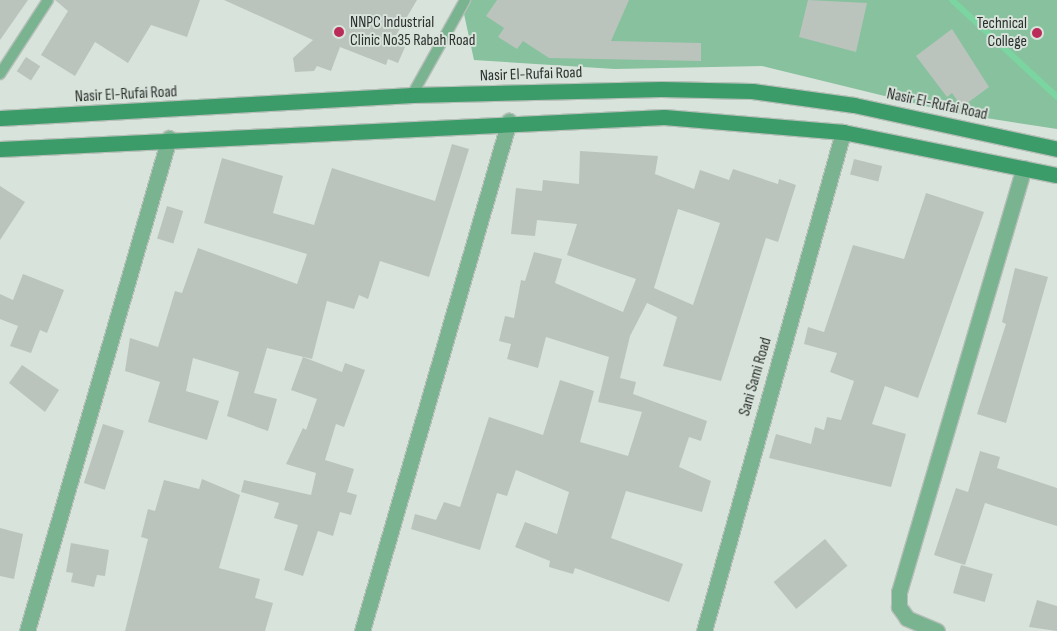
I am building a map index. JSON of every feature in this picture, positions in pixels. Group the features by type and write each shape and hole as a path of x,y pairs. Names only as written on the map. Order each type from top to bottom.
{"main road":[{"name":"Nasir El-Rufai Road","path":"0,118 412,96 661,89 752,91 854,105 1057,149"},
{"path":"0,149 169,138 509,122 664,117 843,132 1057,175"}],"street":[{"path":"362,631 509,122"},
{"name":"Sani Sami Road","path":"704,631 843,132"},
{"path":"27,631 169,138"},
{"path":"937,631 907,618 899,608 899,592 1024,168"}],"lane":[{"path":"0,74 48,0"},
{"path":"412,96 465,0"}],"green space":[{"path":"461,0 1057,0 1057,129 954,113 762,66 615,69 474,60"}],"building":[{"path":"0,0 28,0 0,40"},
{"path":"55,0 200,0 187,37 151,25 128,63 95,42 75,76 41,55 68,11"},
{"path":"224,0 417,0 392,42 405,47 398,63 388,59 386,65 340,47 331,71 317,66 314,71 295,72 293,58 313,40"},
{"path":"497,0 629,0 611,41 701,43 701,61 549,58 523,41 517,49 498,37 504,28 486,16"},
{"path":"808,0 867,3 856,52 799,37"},
{"path":"952,29 989,87 962,107 952,93 947,97 916,56"},
{"path":"26,57 40,66 31,81 17,71"},
{"path":"452,144 469,149 429,277 380,261 368,299 359,295 354,309 327,301 312,359 267,348 254,393 277,399 268,431 227,416 239,372 193,358 186,391 219,401 207,440 148,422 160,382 125,371 130,338 158,347 175,291 182,293 198,248 297,284 307,254 204,223 222,158 283,176 273,213 314,225 332,168 435,201"},
{"path":"580,151 658,156 655,174 694,189 700,170 729,180 733,169 778,184 779,179 796,185 778,242 766,238 721,381 663,366 677,317 647,303 630,336 620,378 636,382 633,394 707,421 701,441 689,437 679,467 711,481 702,512 626,491 611,538 683,564 669,602 575,568 573,574 549,567 550,561 515,547 525,522 557,534 569,492 516,470 507,496 497,493 480,550 411,529 415,514 436,520 444,502 460,507 489,417 543,435 560,380 594,391 580,442 628,456 642,412 598,402 609,357 546,337 538,368 507,359 511,344 499,341 505,316 514,318 521,280 525,281 534,252 562,259 555,283 623,312 636,279 567,255 577,224 537,220 535,236 511,234 516,188 542,191 543,180 579,184","holes":["678,209 720,223 693,305 654,288"]},
{"path":"854,159 882,166 878,182 850,175"},
{"path":"0,186 25,202 0,240"},
{"path":"926,193 984,212 918,398 885,386 872,424 906,434 891,487 769,458 776,434 811,444 815,427 824,430 827,417 841,420 854,381 830,372 837,353 804,344 808,327 824,332 853,245 904,259"},
{"path":"167,206 183,211 173,243 157,239"},
{"path":"1015,268 1048,277 1006,423 977,414 1006,324 1002,322"},
{"path":"23,274 64,290 47,333 40,330 31,353 10,346 18,326 0,319 0,294 13,300"},
{"path":"303,357 342,372 345,363 365,370 344,427 336,424 325,460 354,469 347,492 357,495 351,515 340,512 333,536 318,531 303,576 284,570 298,525 274,518 279,503 241,492 244,480 311,495 316,473 286,464 303,428 306,430 317,399 291,390"},
{"path":"22,365 59,390 45,412 9,383"},
{"path":"103,424 124,431 105,490 84,483"},
{"path":"980,451 1000,457 997,468 1057,488 1057,526 985,503 965,565 934,555 956,488 968,492"},
{"path":"202,479 240,495 219,568 260,579 255,598 273,603 265,631 125,631 148,539 141,537 148,509 155,511 164,480 199,489"},
{"path":"0,528 23,534 14,579 0,576"},
{"path":"825,539 847,566 796,609 774,582"},
{"path":"71,543 109,550 105,576 97,575 94,587 71,582 73,573 66,572"},
{"path":"961,565 993,574 985,602 953,593"},
{"path":"1037,600 1057,606 1057,631 1029,627"}],"waterway":[{"path":"952,0 1057,97"}],"place":[{"name":"NNPC Industrial Clinic No35 Rabah Road","path":"339,32"},
{"name":"Technical College","path":"1037,33"}]}
